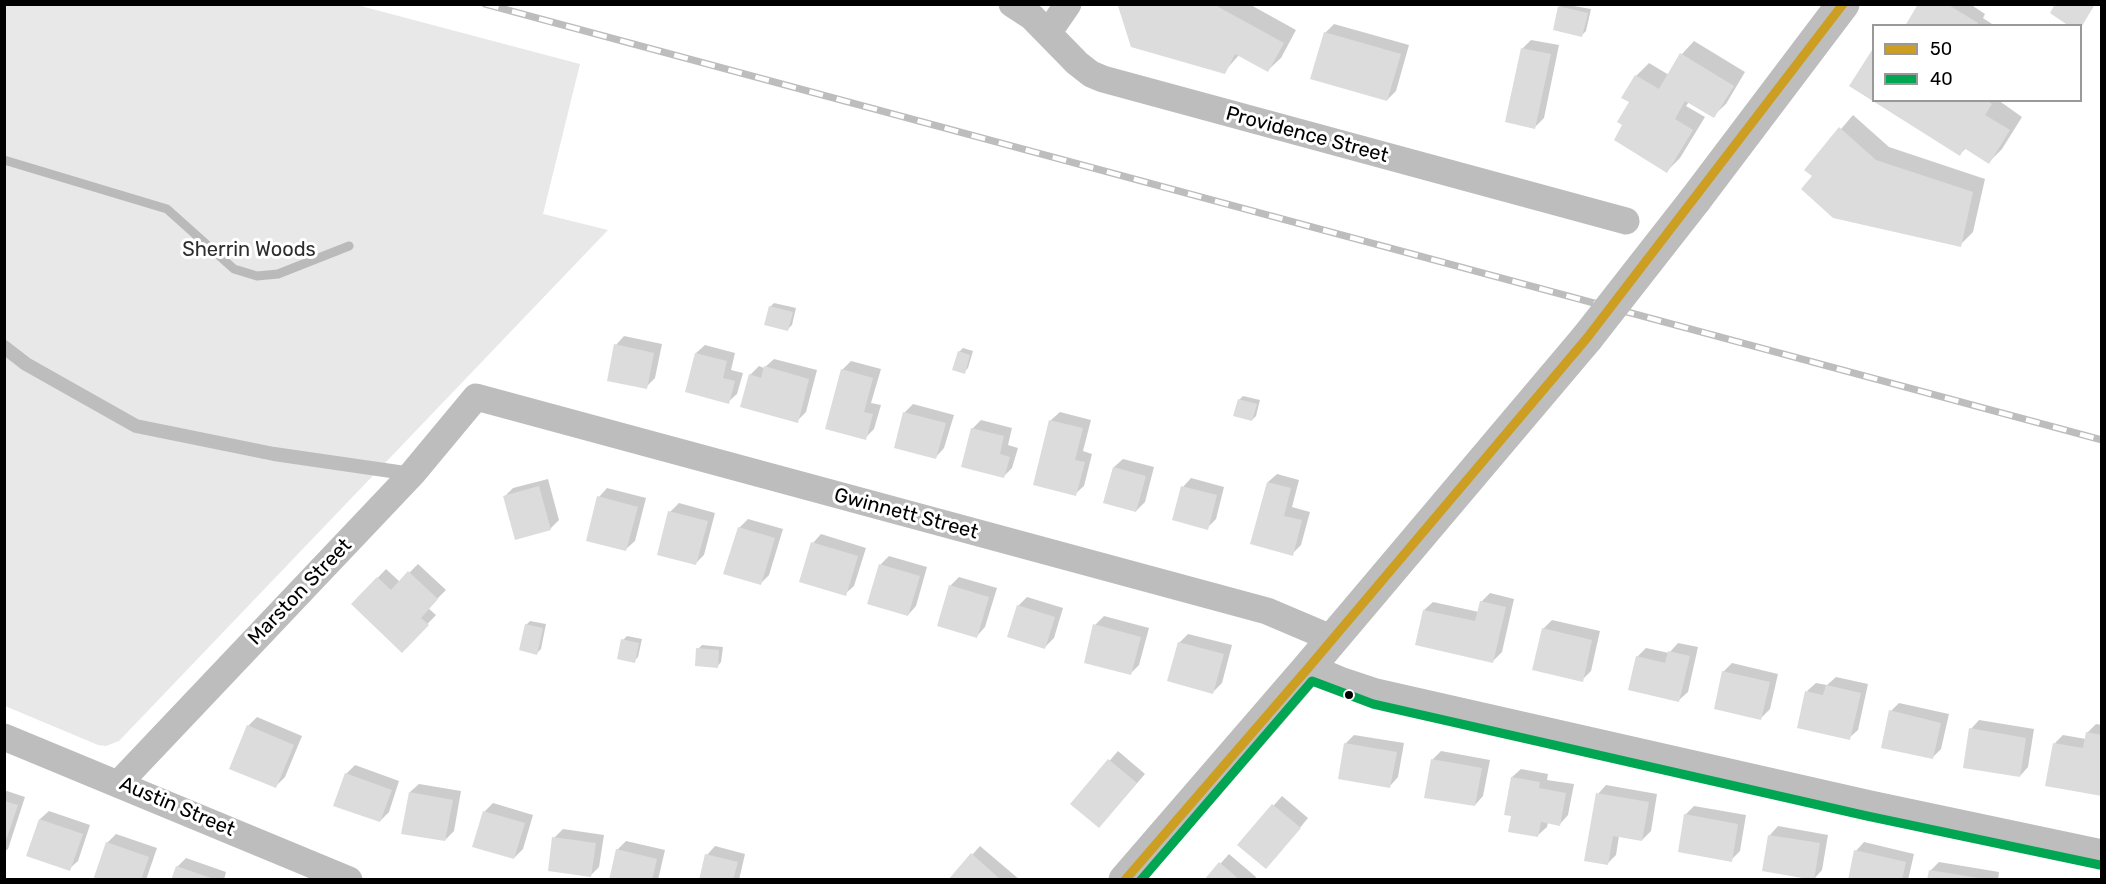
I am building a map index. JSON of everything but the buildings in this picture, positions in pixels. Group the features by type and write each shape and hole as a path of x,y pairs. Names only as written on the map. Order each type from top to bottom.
{"street":[{"name":"Providence Street","path":"1012,4 1032,17 1077,63 1091,74 1120,85 1626,221"},
{"path":"1048,33 1068,4"},
{"path":"1125,879 1310,667 1587,338 1843,4"},
{"name":"Gwinnett Street","path":"476,397 1267,611 1333,639"},
{"name":"Marston Street","path":"119,783 412,474 476,397"},
{"path":"1310,667 1376,692 1858,801 2102,853"},
{"name":"Austin Street","path":"4,737 349,879"}],"lane":[{"path":"4,347 26,364 136,426 274,454 412,474"}],"green space":[{"name":"Sherrin Woods","path":"5,5 357,5 580,64 543,214 608,230 119,741 106,746 98,745 5,706"}],"waterway":[{"path":"4,160 167,209 234,269 257,276 278,274 349,246"}],"railway":[{"path":"485,4 2102,440"}],"transit line":[{"name":"50","path":"1125,880 1309,667 1587,338 1843,4"},
{"name":"40","path":"1141,880 1312,681 1373,704 1867,816 2100,865"}]}
